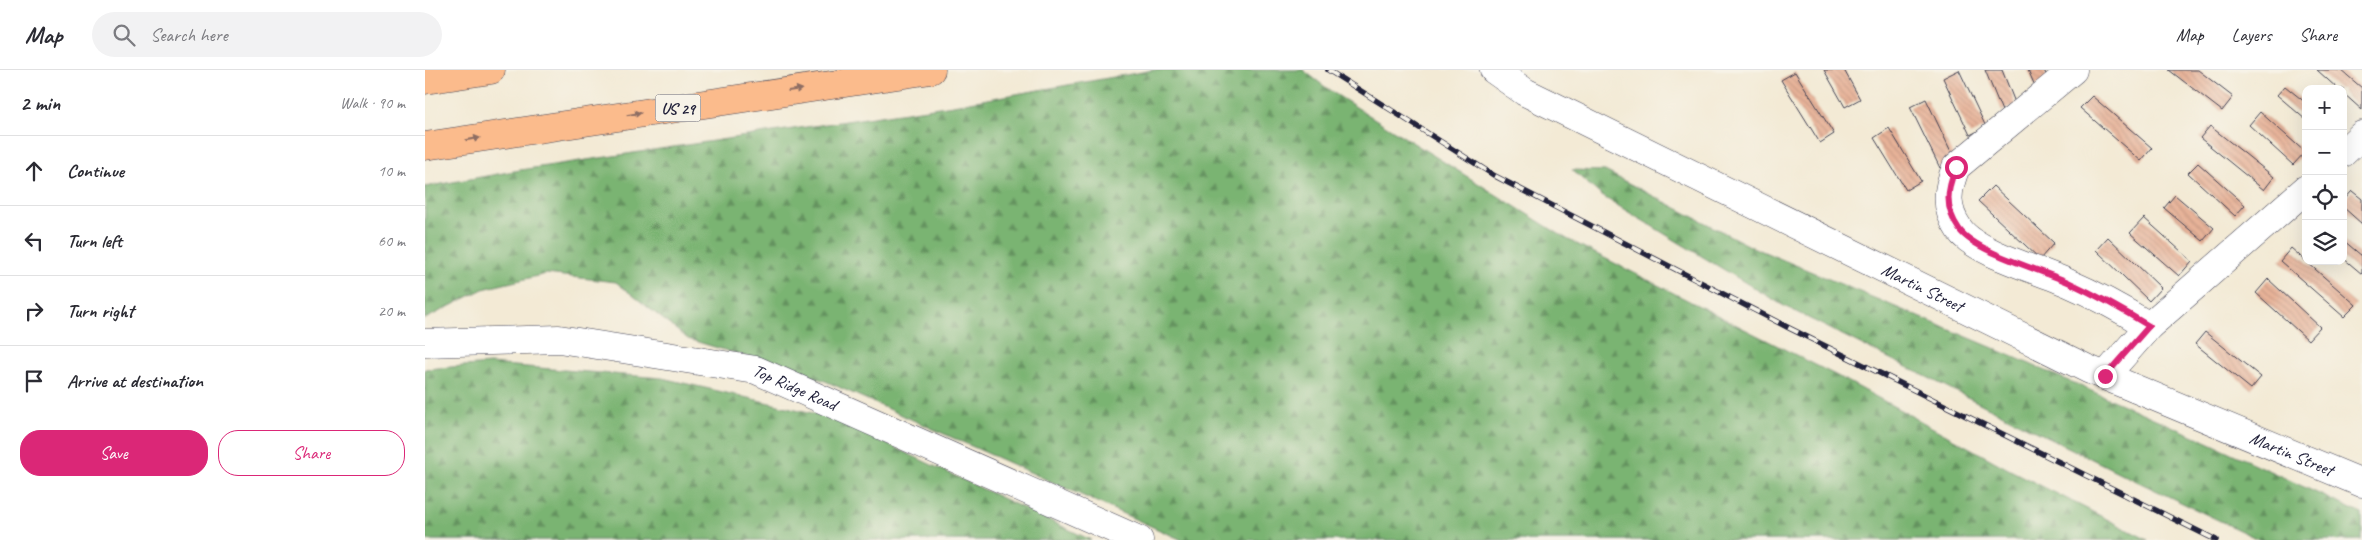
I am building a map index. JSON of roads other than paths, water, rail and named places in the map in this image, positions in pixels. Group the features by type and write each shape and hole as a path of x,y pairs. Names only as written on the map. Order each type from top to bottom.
{"highway":[{"path":"425,80 491,70"},
{"name":"US 29","path":"425,146 931,70"}],"street":[{"name":"Martin Street","path":"1494,70 1525,92 2105,376 2362,483"},
{"path":"2073,70 1956,167 1948,190 1950,212 1960,230 1978,246 2068,282 2149,326"},
{"path":"2347,150 2362,135"},
{"path":"2105,376 2149,326 2302,192"},
{"name":"Top Ridge Road","path":"425,343 559,339 756,370 1139,540"}],"railway":[{"path":"1328,70 1495,176 1789,328 2216,540"}]}
